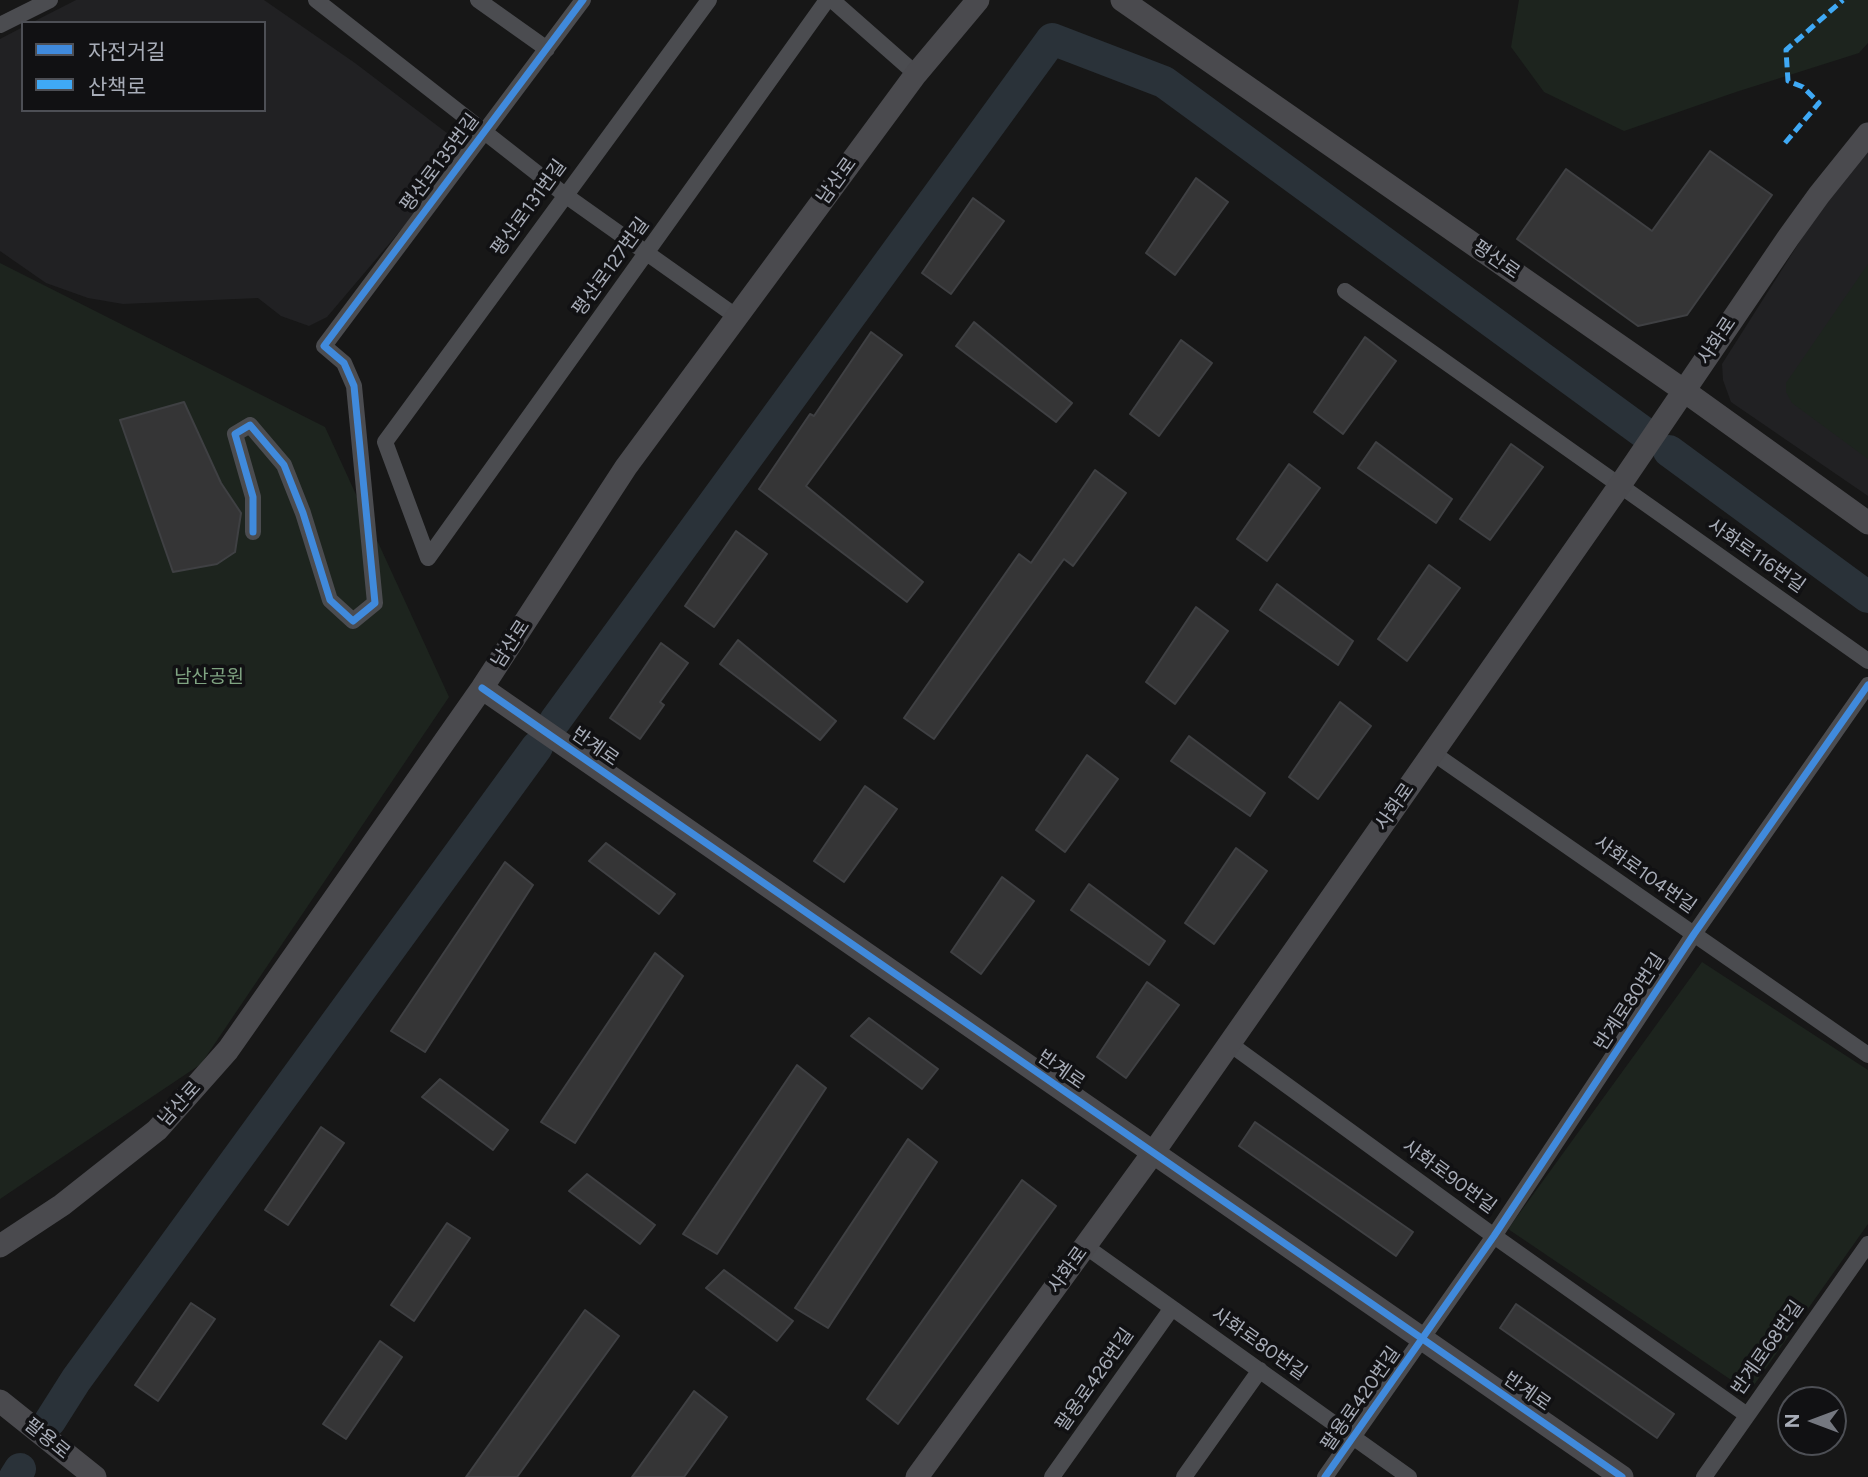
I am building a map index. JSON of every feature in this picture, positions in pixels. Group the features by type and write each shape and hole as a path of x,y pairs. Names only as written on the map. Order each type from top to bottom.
{"main road":[{"name":"남산로","path":"0,1246 62,1205 157,1130 228,1051 482,688 626,467 916,74 978,0"},
{"name":"평산로","path":"1125,2 1683,390 1868,523"},
{"name":"사화로","path":"916,1477 1153,1153 1620,485 1811,206 1868,134"},
{"name":"반계로","path":"482,688 1622,1477"},
{"name":"팔용로","path":"0,1401 95,1477"}],"street":[{"path":"12,0 16,17"},
{"path":"0,25 50,0"},
{"path":"316,0 565,195 737,317"},
{"path":"478,0 547,49"},
{"name":"평산로135번길","path":"253,532 253,497 235,434 250,425 285,465 330,600 353,621 375,603 354,386 344,363 324,346 583,0"},
{"name":"평산로131번길","path":"428,558 408,511 385,442 709,0"},
{"name":"평산로127번길","path":"428,558 827,0"},
{"path":"832,0 916,74"},
{"name":"사화로116번길","path":"1345,291 1868,661"},
{"name":"반계로80번길","path":"1422,1339 1494,1236 1694,934 1868,685"},
{"name":"사화로104번길","path":"1433,752 1868,1055"},
{"name":"사화로90번길","path":"1230,1044 1747,1415"},
{"name":"반계로68번길","path":"1704,1477 1868,1244"},
{"name":"사화로80번길","path":"1085,1246 1409,1477"},
{"name":"팔용로426번길","path":"1052,1477 1172,1308"},
{"name":"팔용로420번길","path":"1325,1477 1422,1339"},
{"path":"1184,1477 1260,1370"}],"shaded area":[{"path":"76,0 264,0 355,63 464,146 462,158 327,317 309,326 281,316 258,298 123,304 88,298 46,283 0,251 0,39 21,28 21,112 266,112 266,21 35,21"},
{"path":"1868,145 1868,496 1731,402 1723,380 1722,364 1835,186"}],"green space":[{"path":"1519,0 1868,0 1868,43 1859,53 1624,131 1544,92 1511,47"},
{"name":"남산공원","path":"0,263 325,427 449,697 201,1064 0,1199"},
{"path":"1868,264 1868,459 1792,403 1786,392 1786,383"},
{"path":"1702,962 1868,1070 1868,1224 1749,1392 1508,1229"}],"building":[{"path":"1710,151 1772,195 1687,315 1638,326 1517,239 1566,169 1652,231"},
{"path":"1196,178 1228,202 1175,275 1146,253"},
{"path":"973,198 1004,221 951,294 922,273"},
{"path":"974,322 1072,403 1056,422 956,346"},
{"path":"871,332 902,355 806,486 923,582 907,602 759,489 810,414 814,416"},
{"path":"1365,337 1396,361 1343,434 1314,412"},
{"path":"1181,340 1212,363 1159,436 1130,414"},
{"path":"184,402 221,483 241,513 235,552 217,564 173,572 120,420"},
{"path":"1376,442 1452,499 1436,523 1358,468"},
{"path":"1511,444 1543,467 1490,540 1460,519"},
{"path":"1289,464 1320,488 1267,561 1237,539"},
{"path":"1095,470 1126,493 1073,566 1064,559 934,739 904,718 1019,554 1031,563"},
{"path":"736,531 767,554 714,627 685,606"},
{"path":"1429,565 1460,588 1407,661 1378,639"},
{"path":"1277,584 1353,641 1338,665 1260,610"},
{"path":"1196,607 1228,631 1175,704 1146,682"},
{"path":"738,640 836,721 820,740 720,664"},
{"path":"661,643 688,663 660,702 664,705 640,739 610,718"},
{"path":"1340,702 1371,726 1318,799 1289,777"},
{"path":"1189,736 1265,793 1250,816 1171,761"},
{"path":"1087,755 1118,779 1065,852 1036,830"},
{"path":"865,786 897,809 844,882 814,861"},
{"path":"606,843 675,894 659,914 589,861"},
{"path":"1236,848 1267,871 1214,944 1185,923"},
{"path":"505,862 533,885 425,1052 391,1031"},
{"path":"1002,877 1034,901 981,974 951,952"},
{"path":"1089,884 1165,941 1149,965 1071,910"},
{"path":"655,953 683,976 575,1143 541,1122"},
{"path":"1147,982 1179,1005 1126,1078 1097,1057"},
{"path":"869,1018 938,1069 922,1089 851,1036"},
{"path":"797,1065 826,1088 717,1254 683,1234"},
{"path":"440,1079 508,1130 493,1150 422,1097"},
{"path":"1255,1122 1413,1232 1396,1256 1239,1146"},
{"path":"321,1127 344,1143 288,1225 265,1210"},
{"path":"908,1139 937,1162 828,1328 795,1308"},
{"path":"587,1174 655,1225 640,1244 569,1191"},
{"path":"1022,1180 1056,1206 898,1424 867,1399"},
{"path":"447,1223 470,1238 414,1321 391,1305"},
{"path":"724,1270 793,1321 777,1341 706,1288"},
{"path":"191,1303 215,1319 158,1401 135,1385"},
{"path":"1516,1304 1674,1414 1657,1438 1500,1328"},
{"path":"585,1310 619,1336 517,1477 466,1477"},
{"path":"380,1341 402,1357 346,1439 323,1424"},
{"path":"694,1391 727,1417 684,1477 632,1477"}],"waterway":[{"path":"555,721 1052,39 1164,82 1643,432"},
{"path":"1669,451 1868,597"},
{"path":"50,1421 76,1380 537,747"},
{"path":"15,1477 20,1469"}],"marked path":[{"path":"1785,143 1819,103 1803,87 1788,81 1786,50 1843,0"}],"cycle path":[{"path":"253,532 253,497 235,434 250,425 284,465 303,513 330,600 353,621 375,603 354,386 344,363 324,346 583,0"},
{"path":"1325,1477 1494,1236 1694,934 1868,685"},
{"path":"482,688 1622,1477"}]}
